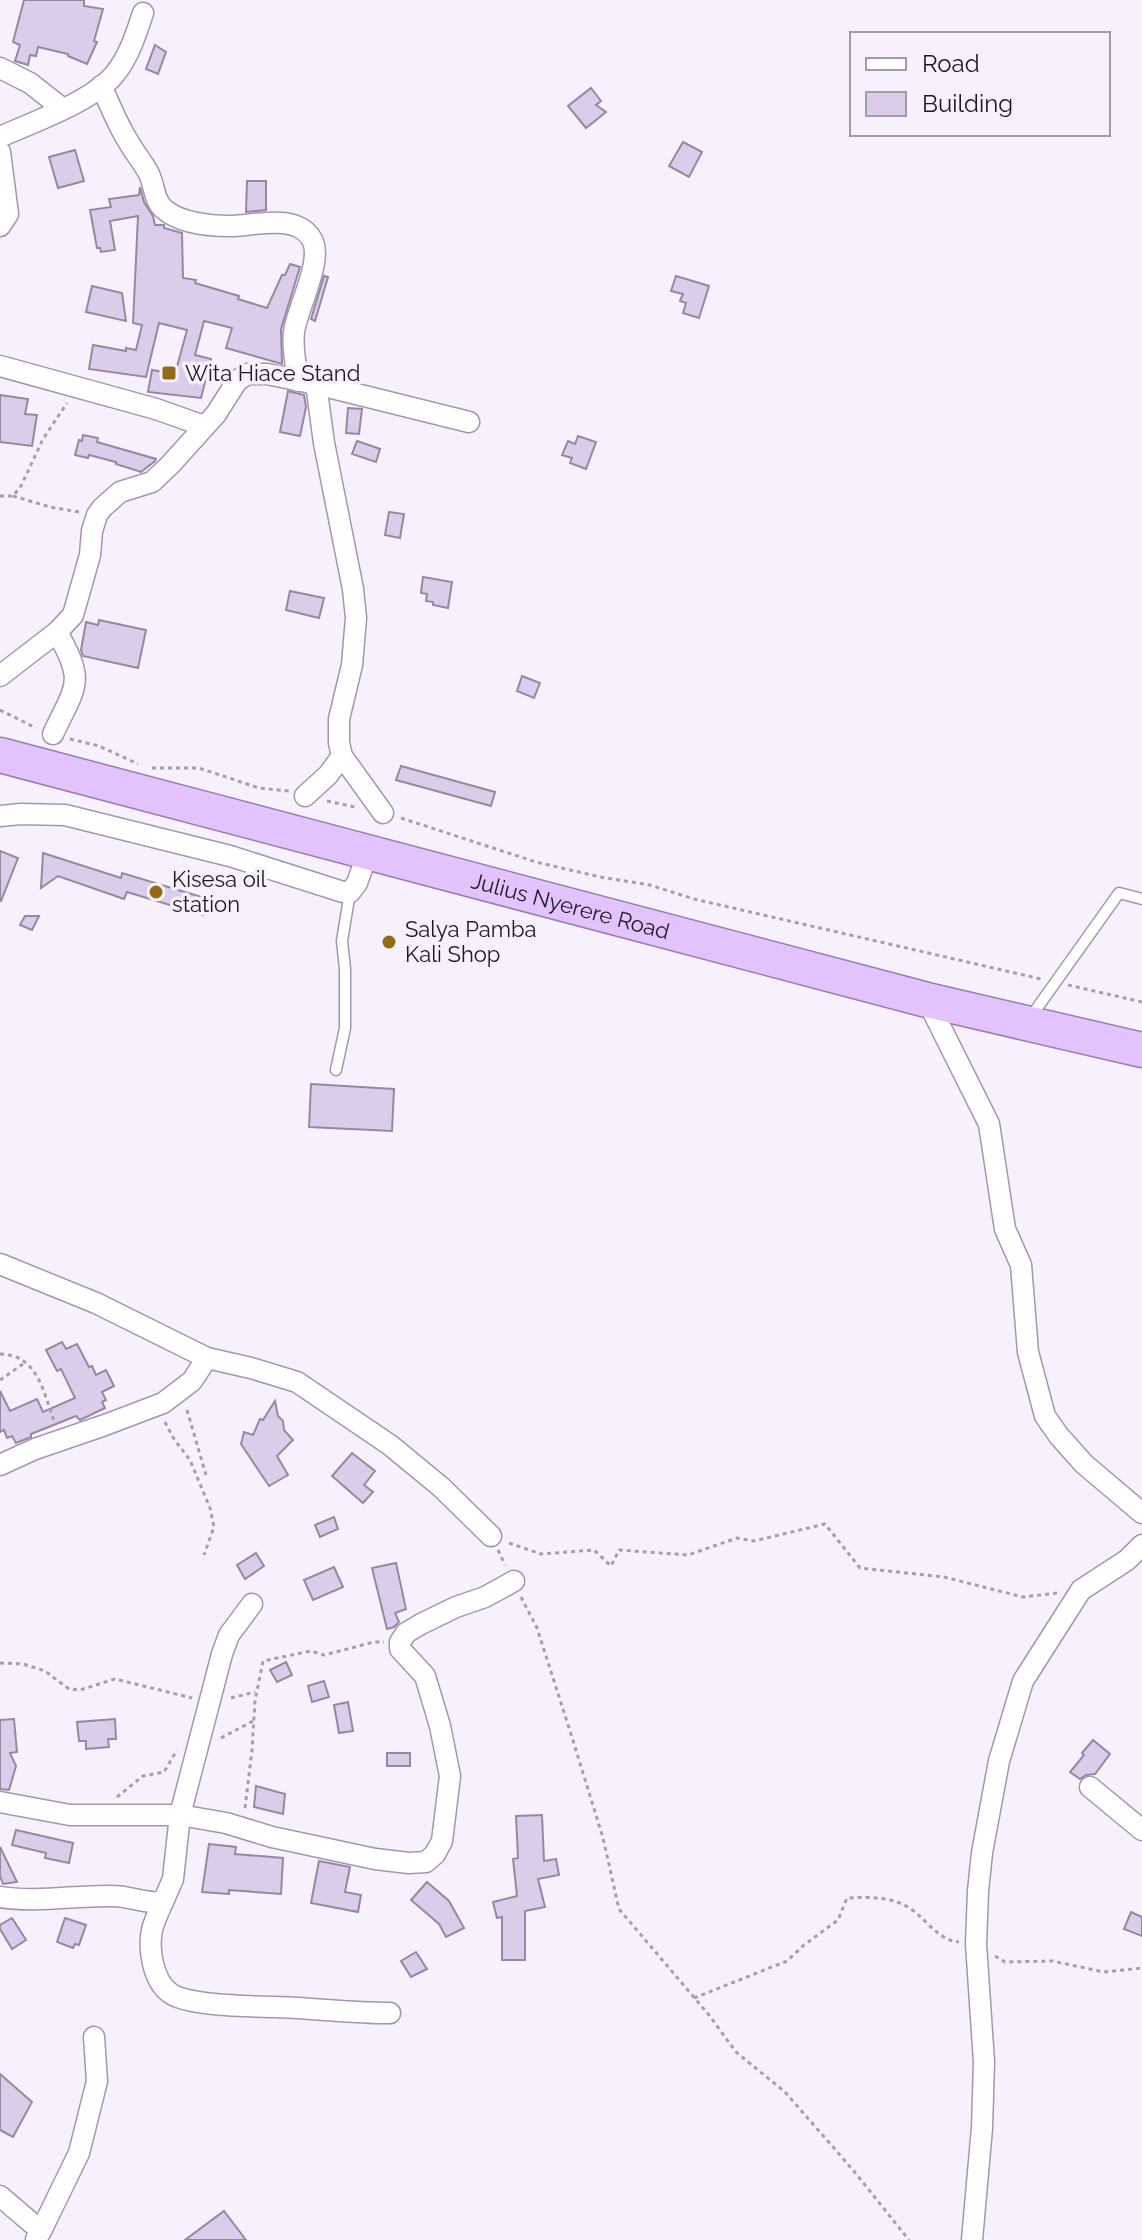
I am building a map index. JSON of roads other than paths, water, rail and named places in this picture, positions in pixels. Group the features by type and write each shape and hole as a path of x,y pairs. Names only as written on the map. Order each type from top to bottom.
{"highway":[{"name":"Julius Nyerere Road","path":"0,755 927,1000 1142,1050"}],"street":[{"path":"0,137 63,109 114,75 129,50 143,13"},
{"path":"0,68 30,83 63,109"},
{"path":"101,86 128,142 150,176 162,209 176,217 228,226 282,223 299,228 312,238 315,255 294,334 324,443 356,618 352,665 339,719 339,743 342,756 383,813"},
{"path":"0,152 8,214 0,226"},
{"path":"0,366 156,409 204,426"},
{"path":"0,676 57,632 73,615 80,597 97,515 120,492 152,482 216,414 237,381 247,374 267,374 307,382 469,422"},
{"path":"53,734 75,688 75,672 57,632"},
{"path":"305,796 328,775 342,756"},
{"path":"0,816 65,815 230,856 343,892 350,892 357,883 368,852"},
{"path":"927,1000 989,1124 1005,1229 1021,1265 1028,1352 1045,1416 1084,1464 1142,1513"},
{"path":"0,1264 96,1303 207,1358 297,1382 390,1445 441,1487 491,1536"},
{"path":"0,1465 35,1449 163,1403 192,1381 207,1358"},
{"path":"972,2240 982,2128 984,2062 976,1944 982,1853 1002,1750 1023,1681 1081,1590 1127,1560 1142,1545"},
{"path":"0,1802 70,1815 180,1815 375,1859 426,1862 442,1841 450,1776 440,1726 425,1676 400,1649 400,1642 406,1633 421,1624 514,1581"},
{"path":"252,1604 229,1635 222,1654 180,1815 173,1879 152,1930 151,1946 159,1980 170,1994 186,2000 390,2013"},
{"path":"1090,1787 1142,1830"},
{"path":"0,1897 21,1900 90,1895 163,1902"},
{"path":"0,2196 39,2236 79,2153 97,2081 94,2037"}],"lane":[{"path":"336,1070 345,1028 342,941 350,892"},
{"path":"1027,1023 1119,893 1142,899"}],"place":[{"name":"Wita Hiace Stand","path":"169,373"},
{"name":"Kisesa oil station","path":"156,892"},
{"name":"Salya Pamba Kali Shop","path":"389,942"}]}
